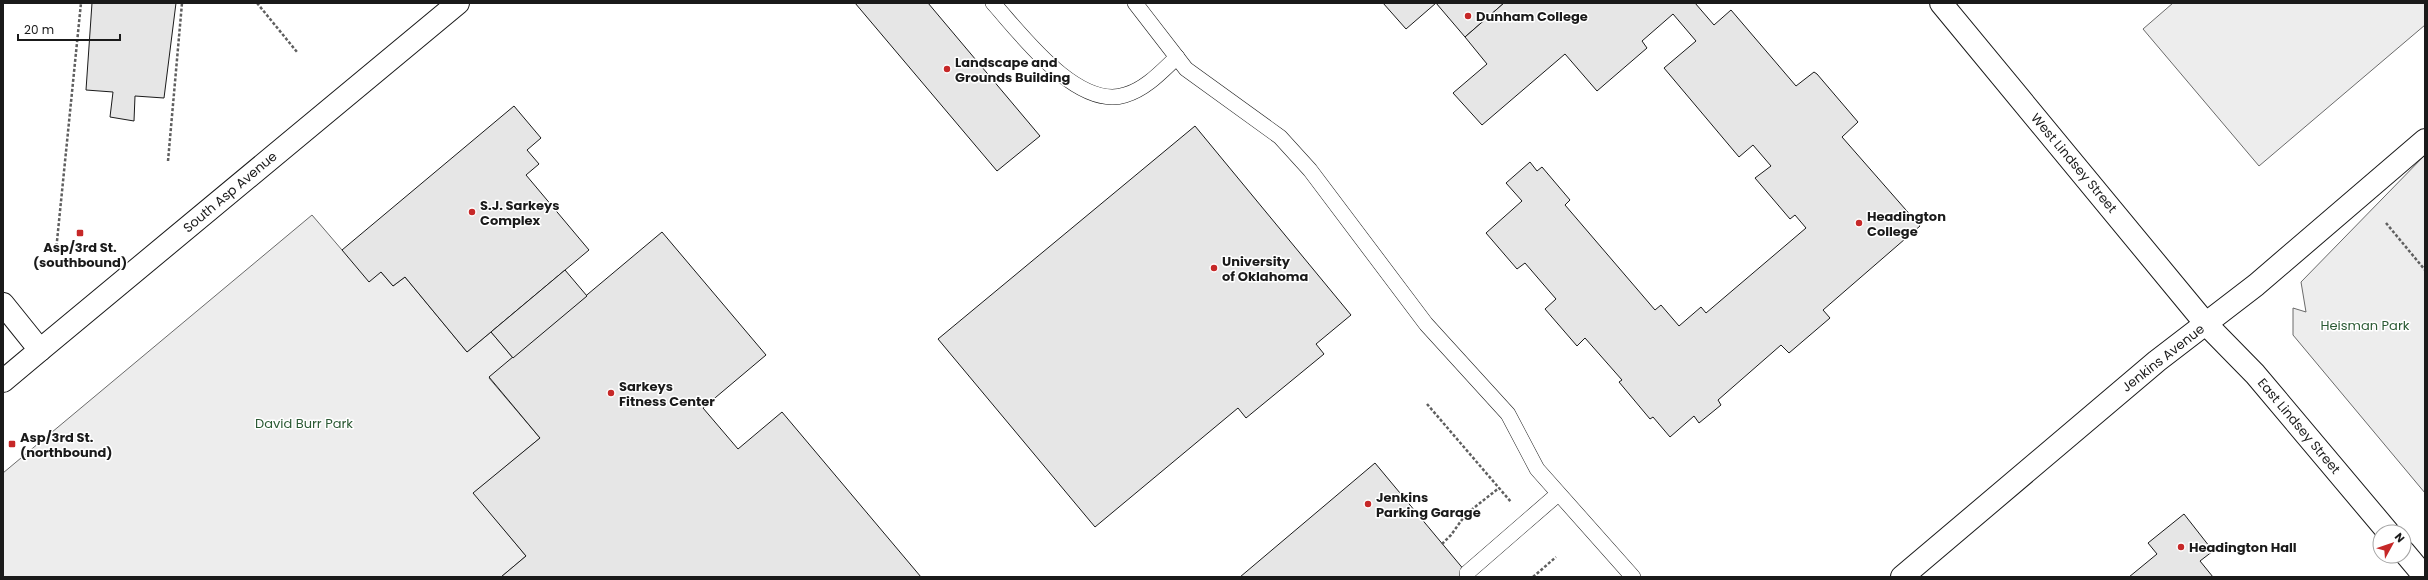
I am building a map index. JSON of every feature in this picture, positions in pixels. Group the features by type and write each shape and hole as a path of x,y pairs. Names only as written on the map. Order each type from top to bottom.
{"street":[{"name":"South Asp Avenue","path":"3,381 458,3"},
{"name":"West Lindsey Street","path":"1941,3 2206,324"},
{"name":"Jenkins Avenue","path":"1902,577 2151,366 2256,285 2425,140"},
{"path":"3,304 40,350"},
{"name":"East Lindsey Street","path":"2206,324 2255,374 2381,524"},
{"path":"2412,562 2425,577"}],"lane":[{"path":"993,3 1032,46 1069,81 1100,96 1125,95 1148,83 1177,57"},
{"path":"1135,3 1186,69 1280,137 1310,170 1426,324 1508,414 1537,469 1633,577"},
{"path":"1467,573 1558,494"}],"path":[{"path":"56,251 81,3"},
{"path":"168,161 182,3"},
{"path":"257,3 297,52"},
{"path":"2386,223 2425,270"},
{"path":"1427,404 1514,506"},
{"path":"1442,544 1451,535 1466,514 1499,488"},
{"path":"1533,577 1556,557"}],"shaded area":[{"path":"2173,3 2425,3 2425,25 2259,166 2143,29"},
{"name":"Heisman Park","path":"2425,155 2425,493 2293,335 2293,308 2306,312 2301,282"},
{"name":"David Burr Park","path":"312,215 342,250 381,272 393,286 405,277 467,352 491,332 513,358 489,378 540,438 474,493 526,556 501,577 3,577 3,473"}],"building":[{"path":"92,3 176,3 164,98 135,96 134,121 110,117 113,92 86,90"},
{"name":"Landscape and Grounds Building","path":"855,3 928,3 1040,136 997,171"},
{"path":"1383,3 1436,3 1406,29"},
{"name":"Dunham College","path":"1436,3 1504,3 1465,37"},
{"name":"Headington College","path":"1504,3 1695,3 1714,25 1731,10 1796,86 1814,72 1817,74 1858,122 1842,137 1920,226 1823,310 1830,318 1789,353 1781,345 1718,400 1721,405 1699,423 1694,416 1670,437 1653,417 1650,419 1619,382 1622,380 1585,338 1577,346 1545,309 1556,299 1525,263 1517,269 1486,233 1522,201 1506,183 1530,162 1537,171 1542,167 1570,200 1565,205 1655,310 1661,305 1679,326 1701,307 1706,313 1806,228 1795,215 1790,219 1755,178 1771,166 1753,145 1739,157 1664,68 1696,41 1673,14 1642,41 1647,48 1597,91 1565,54 1482,125 1453,93 1487,64 1465,37"},
{"name":"S.J. Sarkeys Complex","path":"514,106 541,138 527,150 539,164 526,175 589,250 467,352 405,277 393,286 381,272 369,282 342,250"},
{"path":"1195,126 1351,315 1316,344 1324,354 1246,418 1238,408 1095,527 938,339"},
{"name":"Sarkeys Fitness Center","path":"662,232 766,355 703,408 738,449 782,412 921,577 501,577 526,556 473,493 540,438 489,377"},
{"path":"565,270 587,296 513,358 491,332"},
{"name":"Jenkins Parking Garage","path":"1375,463 1470,577 1240,577"},
{"name":"Headington Hall","path":"2184,514 2213,551 2200,561 2213,577 2129,577 2157,554 2148,543"}],"place":[{"name":"Dunham College","path":"1468,16"},
{"name":"Landscape and Grounds Building","path":"947,69"},
{"name":"S.J. Sarkeys Complex","path":"472,212"},
{"name":"Headington College","path":"1859,223"},
{"name":"Asp/3rd St. (southbound)","path":"80,233"},
{"name":"University of Oklahoma","path":"1214,268"},
{"name":"Sarkeys Fitness Center","path":"611,393"},
{"name":"Asp/3rd St. (northbound)","path":"12,444"},
{"name":"Jenkins Parking Garage","path":"1368,504"},
{"name":"Headington Hall","path":"2181,547"}]}
